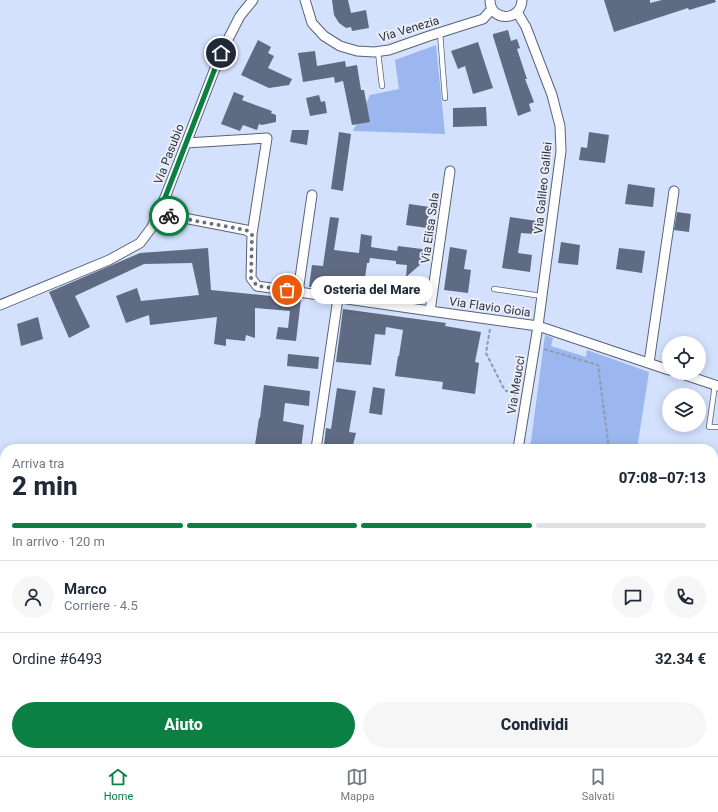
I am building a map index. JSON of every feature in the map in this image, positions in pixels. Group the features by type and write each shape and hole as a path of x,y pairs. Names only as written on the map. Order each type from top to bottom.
{"street":[{"name":"Via Pasubio","path":"0,305 109,260 140,243 152,227 158,214 221,53 240,16 253,0"},
{"name":"Via Venezia","path":"304,0 312,23 324,36 340,46 357,51 378,52 389,50 483,19 491,4"},
{"path":"491,4 501,16 507,17 517,12 521,8 522,0"},
{"name":"Via Galileo Galilei","path":"517,12 526,27 552,95 560,126 561,151 538,326"},
{"path":"158,214 246,230 252,234 267,138 186,142"},
{"name":"Via Elisa Sala","path":"430,312 450,171"},
{"path":"649,363 674,192"},
{"path":"298,292 312,195"},
{"name":"Via Flavio Gioia","path":"252,234 251,278 257,286 430,312 538,326 662,368"},
{"path":"317,444 338,298"},
{"name":"Via Meucci","path":"519,444 538,326"},
{"path":"701,380 716,385"}],"lane":[{"path":"440,32 446,98"},
{"path":"378,52 382,86"},
{"path":"494,289 542,296"},
{"path":"716,385 709,427 718,427"}],"path":[{"path":"492,320 486,353 503,387 506,391 514,392 516,401"},
{"path":"535,347 598,365 608,444"}],"shaded area":[{"path":"436,45 445,134 353,131 370,95 399,89 395,60"},
{"path":"545,335 553,338 551,346 586,357 587,350 649,372 638,444 531,444"}],"building":[{"path":"332,0 348,0 351,13 366,10 369,28 352,31 351,27 346,28 339,23 334,15"},
{"path":"604,0 650,0 650,3 662,0 715,0 716,2 689,10 688,8 614,32"},
{"path":"508,30 511,41 517,39 520,48 517,49 527,79 525,79 534,102 529,104 531,111 518,116 493,36 493,34"},
{"path":"258,40 271,47 268,53 274,56 268,68 292,79 289,85 269,88 241,75"},
{"path":"478,42 493,88 473,94 465,66 458,69 451,51"},
{"path":"315,51 317,66 345,61 346,67 357,65 361,90 364,90 370,122 352,125 343,81 335,83 334,77 303,82 298,53"},
{"path":"234,92 244,96 242,100 272,111 271,113 276,115 276,122 262,125 259,124 257,130 243,125 240,131 221,124"},
{"path":"319,95 321,102 325,101 327,113 310,116 306,98"},
{"path":"486,107 487,126 453,127 453,108"},
{"path":"292,130 309,130 307,145 290,142"},
{"path":"339,132 351,134 343,191 331,189"},
{"path":"589,132 609,135 605,163 579,160 581,147 587,148"},
{"path":"628,184 655,188 653,207 625,204"},
{"path":"409,204 430,207 427,228 406,225"},
{"path":"677,212 691,214 689,232 674,230"},
{"path":"330,217 339,218 334,250 359,253 361,234 372,236 371,247 397,251 398,246 430,250 429,258 425,263 421,264 406,277 407,265 396,264 396,261 370,258 369,263 367,263 364,285 328,280 327,289 309,287 312,265 323,266"},
{"path":"510,217 537,221 535,234 521,233 518,253 532,255 530,272 502,268"},
{"path":"561,242 580,245 578,265 558,263"},
{"path":"450,247 467,250 464,269 471,270 468,293 444,290"},
{"path":"208,248 211,290 301,299 296,341 276,339 278,327 288,328 290,311 255,308 255,338 246,335 245,341 226,339 226,346 214,344 217,317 150,325 149,315 126,323 116,296 137,288 141,301 199,295 192,263 144,264 75,296 90,327 69,338 49,292 140,253"},
{"path":"619,248 645,251 642,273 616,269"},
{"path":"405,278 423,280 421,298 403,296"},
{"path":"343,309 446,323 445,326 481,332 475,362 479,363 475,394 442,389 443,382 395,376 403,330 386,327 385,335 375,334 371,365 336,362"},
{"path":"38,317 43,339 21,346 17,324"},
{"path":"288,354 319,357 318,369 287,366"},
{"path":"264,385 310,391 309,406 285,403 283,421 304,425 302,444 255,444"},
{"path":"373,387 385,389 382,415 369,413"},
{"path":"337,388 356,391 349,432 356,433 353,444 324,444 326,428 331,429"}],"way so far":[{"path":"169,216 246,230 252,234 251,278 257,286 287,290"}],"place":[{"name":"Osteria del Mare","path":"287,290"}],"route":[{"path":"169,216 158,214 221,53"}]}
